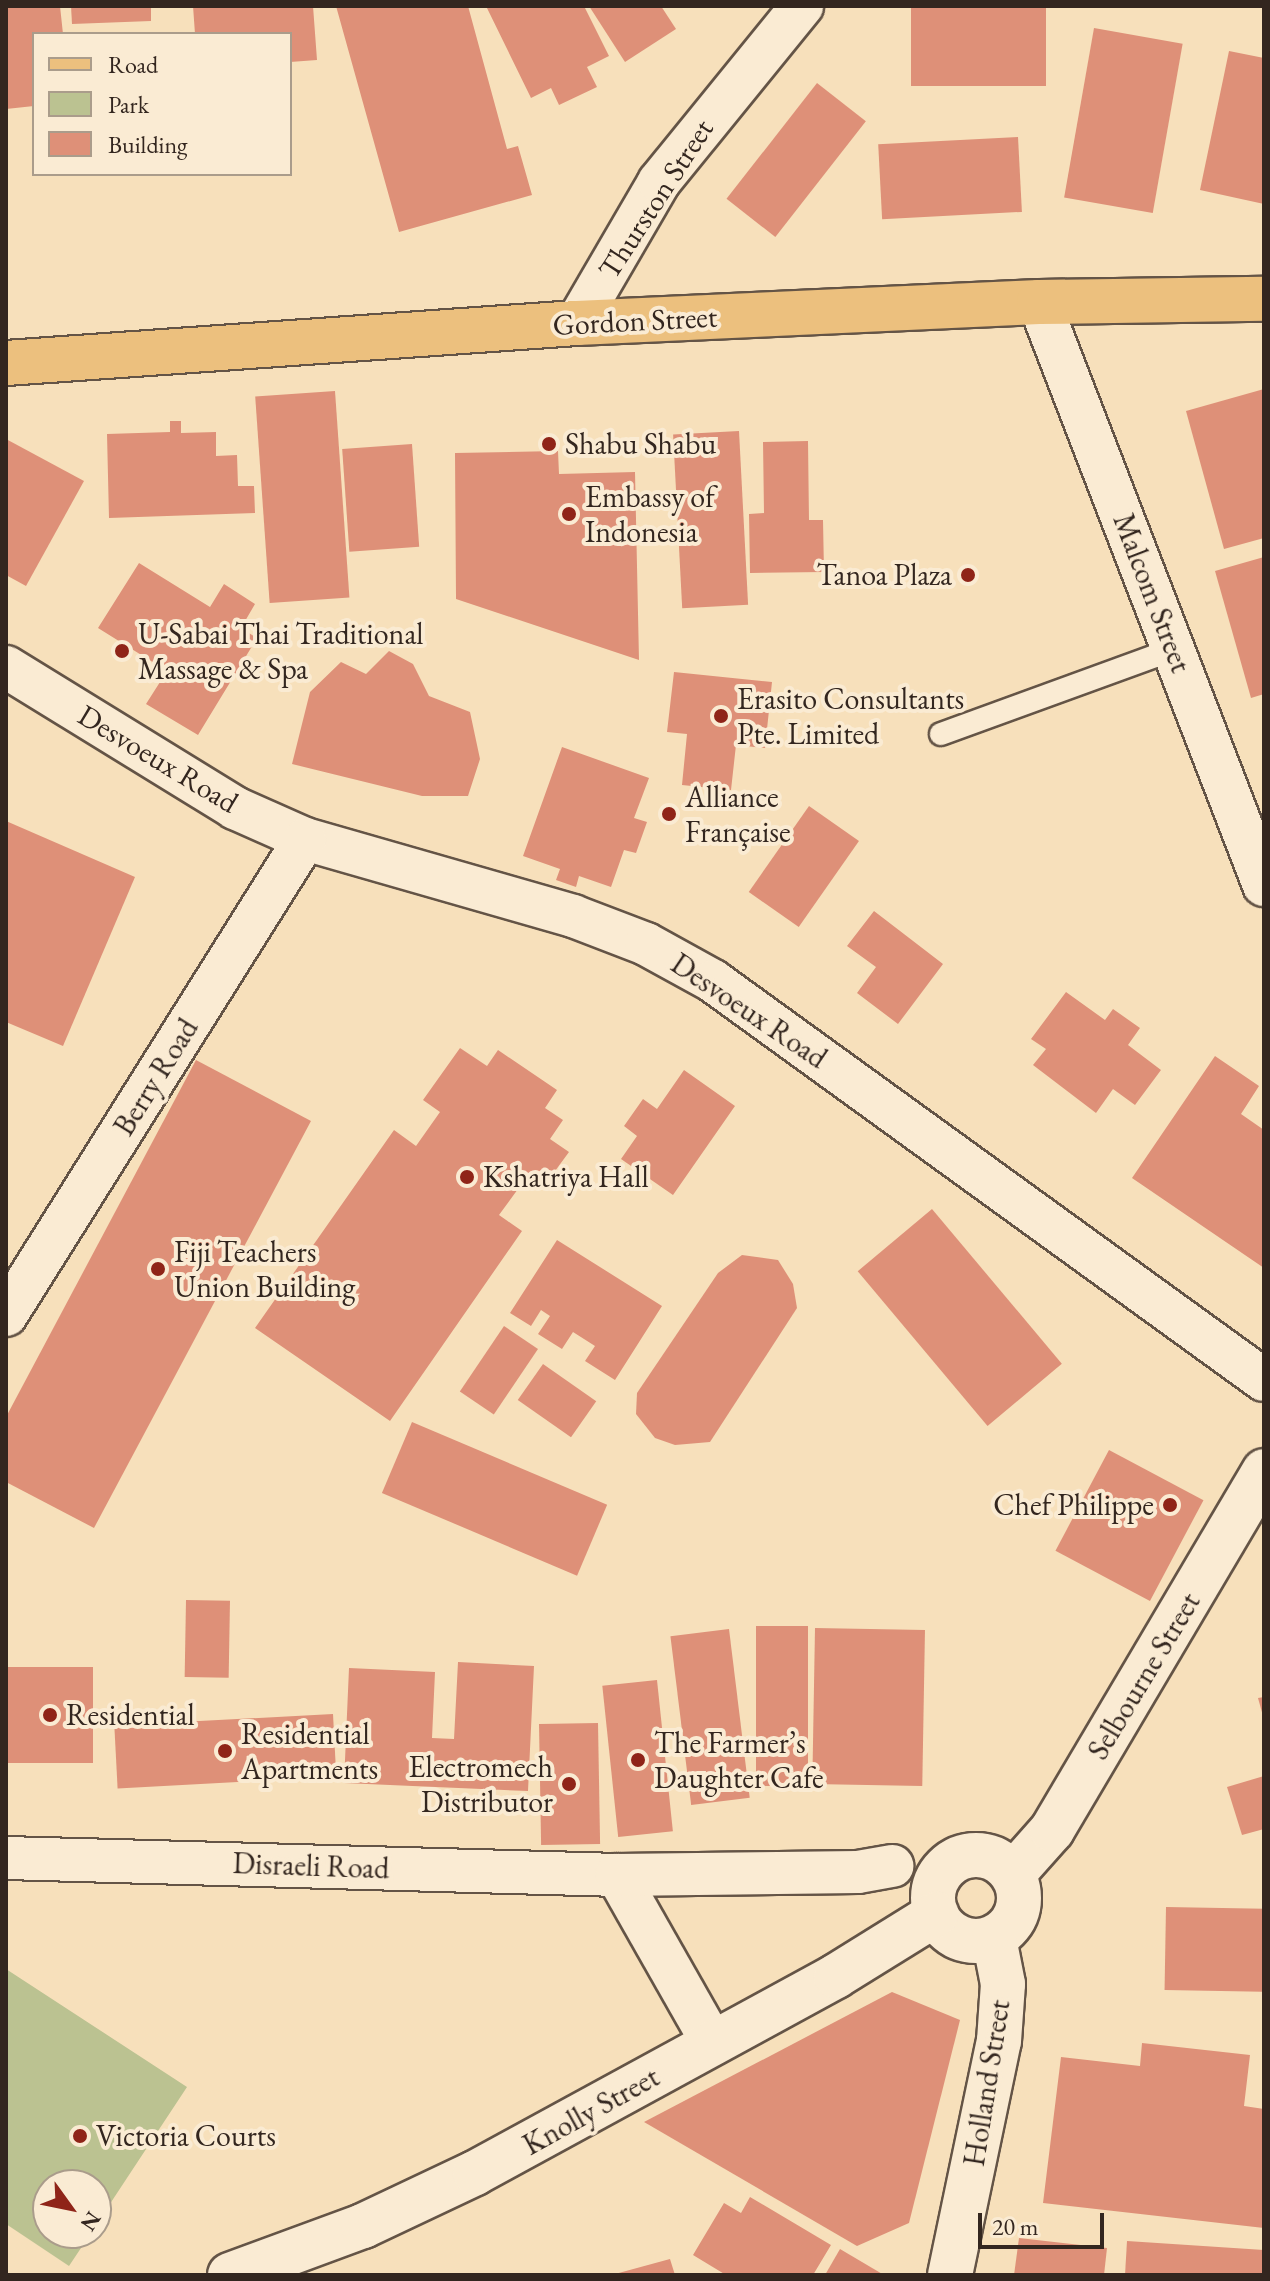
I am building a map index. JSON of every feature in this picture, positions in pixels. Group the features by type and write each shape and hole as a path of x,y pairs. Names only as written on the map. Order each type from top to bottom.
{"main road":[{"name":"Gordon Street","path":"6,363 577,323 1039,302 1264,299"},
{"name":"Selbourne Street","path":"1013,1874 1052,1830 1264,1471"},
{"path":"976,1855 1003,1863 1019,1887 1016,1917 994,1938 980,1941 953,1935 936,1914 935,1887 949,1864 976,1855"},
{"name":"Knolly Street","path":"230,2275 411,2205 713,2044 936,1914"},
{"name":"Holland Street","path":"950,2275 999,2041 1003,1984 994,1938"}],"street":[{"name":"Thurston Street","path":"577,323 659,182 726,94 802,6"},
{"name":"Malcom Street","path":"1039,302 1264,885"},
{"name":"Desvoeux Road","path":"6,667 235,808 305,839 573,916 646,944 713,981 1264,1380"},
{"name":"Berry Road","path":"6,1315 305,839"},
{"name":"Disraeli Road","path":"6,1858 617,1875 858,1872 892,1866"},
{"path":"617,1875 713,2044"}],"lane":[{"path":"941,734 1174,649"}],"green space":[{"name":"Victoria Courts","path":"6,1969 187,2087 112,2201 112,2169 32,2169 32,2241 6,2224"},
{"name":"Victoria Courts","path":"44,2249 80,2249 69,2266"}],"building":[{"path":"6,6 60,6 63,32 32,32 32,106 6,109"},
{"path":"71,6 151,6 151,21 72,24"},
{"path":"193,6 313,6 317,60 292,62 292,32 195,32"},
{"path":"336,6 468,6 507,149 518,146 532,195 399,232"},
{"path":"486,6 584,6 609,56 587,67 597,87 559,105 551,88 531,98"},
{"path":"589,6 661,6 676,29 625,62"},
{"path":"911,6 1046,6 1046,86 911,86"},
{"path":"1094,28 1183,44 1153,213 1064,197"},
{"path":"1229,51 1264,58 1264,204 1200,190"},
{"path":"817,83 866,121 775,237 726,199"},
{"path":"1018,137 1022,212 882,219 878,144"},
{"path":"1264,389 1264,538 1224,549 1186,411"},
{"path":"335,391 349,597 270,603 255,397"},
{"path":"170,421 181,421 181,433 216,432 216,456 237,455 238,486 254,486 255,513 109,518 107,434 170,432"},
{"path":"739,431 748,605 682,608 673,434"},
{"path":"6,439 84,481 26,586 6,575"},
{"path":"808,441 809,520 823,520 824,572 750,573 749,514 764,513 763,442"},
{"path":"412,444 419,547 349,552 342,449"},
{"path":"558,451 559,474 635,472 639,660 456,599 455,453"},
{"path":"1264,557 1264,694 1251,698 1215,571"},
{"path":"139,563 210,607 224,584 255,604 241,628 257,638 198,735 146,704 167,671 98,628"},
{"path":"389,651 413,664 429,696 470,712 480,759 468,796 422,796 292,764 310,692 341,662 366,674"},
{"path":"674,672 772,682 765,748 736,745 731,790 682,785 687,734 667,732"},
{"path":"562,747 649,778 634,818 647,822 636,853 624,850 611,887 579,876 576,887 556,880 560,869 523,856"},
{"path":"809,806 859,841 799,927 749,892"},
{"path":"6,821 135,877 63,1046 6,1022"},
{"path":"874,911 943,964 898,1024 857,993 876,967 847,946"},
{"path":"1066,992 1105,1020 1113,1009 1140,1028 1128,1045 1161,1070 1135,1105 1113,1089 1096,1113 1033,1065 1046,1049 1031,1039"},
{"path":"460,1048 487,1066 498,1050 557,1090 545,1108 563,1120 550,1139 569,1152 547,1182 531,1171 499,1215 522,1231 390,1421 255,1328 394,1130 416,1146 440,1112 423,1100"},
{"path":"1215,1056 1259,1086 1241,1114 1264,1130 1264,1268 1132,1178"},
{"name":"Fiji Teachers Union Building","path":"196,1060 311,1121 94,1528 6,1482 6,1417"},
{"path":"684,1070 735,1106 673,1195 621,1159 637,1136 624,1126 643,1099 657,1109"},
{"path":"932,1209 1062,1364 988,1426 858,1271"},
{"path":"557,1240 662,1306 615,1380 585,1361 595,1346 573,1332 562,1349 538,1334 550,1316 541,1310 531,1326 510,1313"},
{"path":"742,1255 778,1260 793,1284 797,1308 710,1442 675,1445 655,1438 636,1414 637,1393 718,1273"},
{"path":"504,1326 538,1349 494,1414 460,1391"},
{"path":"543,1364 596,1401 571,1437 518,1400"},
{"path":"412,1422 607,1505 577,1576 382,1493"},
{"path":"1109,1450 1203,1500 1150,1601 1055,1551"},
{"path":"186,1600 230,1601 229,1678 185,1677"},
{"path":"756,1626 808,1626 808,1786 756,1786"},
{"path":"815,1628 925,1630 922,1786 812,1784"},
{"path":"729,1629 750,1798 691,1805 670,1636"},
{"path":"458,1662 534,1666 528,1791 344,1783 349,1668 435,1672 432,1738 454,1739"},
{"name":"Residential","path":"8,1667 93,1667 93,1763 8,1763"},
{"name":"The Farmer’s Daughter Cafe","path":"657,1680 673,1831 618,1837 602,1686"},
{"path":"1264,1697 1264,1715 1263,1716 1258,1698"},
{"name":"Residential Apartments","path":"333,1714 336,1777 118,1788 114,1725"},
{"name":"Electromech Distributor","path":"598,1723 600,1844 541,1845 539,1724"},
{"path":"1264,1776 1264,1829 1242,1835 1227,1787"},
{"path":"1166,1907 1264,1909 1263,1992 1165,1990"},
{"path":"892,1992 960,2020 909,2223 857,2246 644,2122"},
{"path":"1142,2043 1250,2055 1244,2106 1264,2109 1264,2228 1043,2203 1061,2057 1140,2066"},
{"path":"750,2197 831,2245 813,2275 726,2275 693,2255 724,2203 741,2213"},
{"path":"1019,2238 1107,2248 1104,2275 1014,2275"},
{"path":"1127,2241 1264,2250 1264,2275 1125,2275"},
{"path":"840,2249 884,2275 825,2275"},
{"path":"670,2259 675,2275 615,2274"}],"place":[{"name":"Shabu Shabu","path":"549,444"},
{"name":"Embassy of Indonesia","path":"569,514"},
{"name":"Tanoa Plaza","path":"968,575"},
{"name":"U-Sabai Thai Traditional Massage & Spa","path":"122,651"},
{"name":"Erasito Consultants Pte. Limited","path":"721,716"},
{"name":"Alliance Française","path":"669,814"},
{"name":"Kshatriya Hall","path":"467,1177"},
{"name":"Fiji Teachers Union Building","path":"158,1269"},
{"name":"Chef Philippe","path":"1170,1505"},
{"name":"Residential","path":"50,1715"},
{"name":"Residential Apartments","path":"225,1751"},
{"name":"The Farmer’s Daughter Cafe","path":"638,1760"},
{"name":"Electromech Distributor","path":"569,1784"},
{"name":"Victoria Courts","path":"80,2136"}]}
